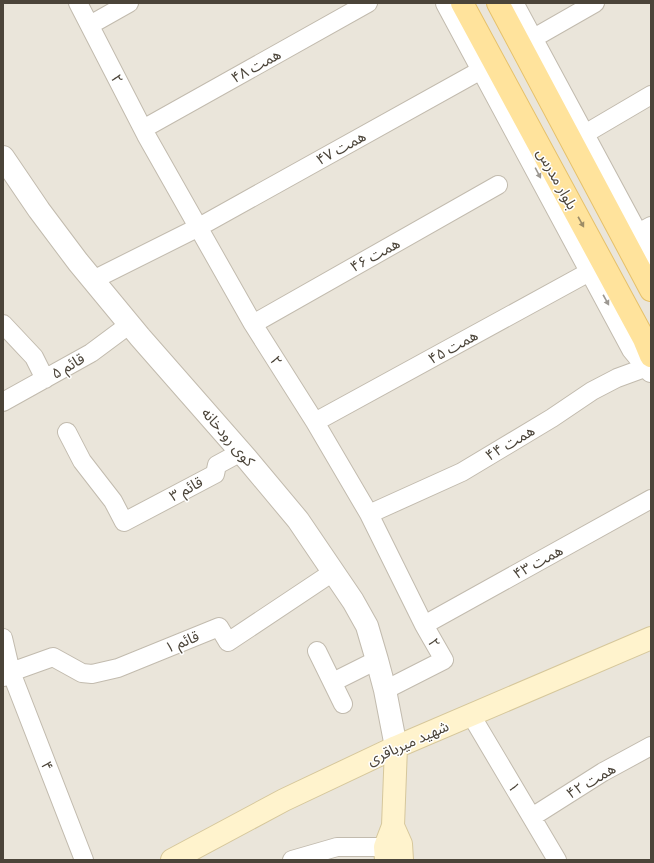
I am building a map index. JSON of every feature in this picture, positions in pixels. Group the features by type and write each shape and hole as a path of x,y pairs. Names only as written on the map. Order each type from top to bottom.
{"main road":[{"name":"بلوار مدرس","path":"462,3 644,339 650,365"},
{"name":"بلوار مدرس","path":"498,3 651,290"},
{"name":"شهید میرباقری","path":"172,860 284,800 396,747 651,638"},
{"path":"386,853 393,826 396,747"},
{"path":"393,826 401,844 402,860"}],"street":[{"name":"۲","path":"78,3 143,129 252,324 315,422 369,514 424,625 444,660 385,690"},
{"path":"90,24 129,3"},
{"name":"همت ۴۸","path":"143,129 368,3"},
{"path":"447,3 633,349 650,365"},
{"path":"512,3 583,135 644,230 651,261"},
{"path":"532,39 595,3"},
{"name":"همت ۴۷","path":"93,280 199,227 483,69"},
{"path":"583,135 651,96"},
{"name":"کوی رودخانه","path":"3,157 39,210 93,280 298,520 333,572 367,626 385,690 396,747"},
{"name":"همت ۴۶","path":"252,324 498,185"},
{"name":"همت ۴۵","path":"315,422 591,272"},
{"path":"3,324 34,357 45,379"},
{"name":"قائم ۵","path":"3,402 91,353 130,324"},
{"name":"همت ۴۴","path":"369,514 462,472 552,418 592,391 617,378 650,365"},
{"name":"قائم ۳","path":"67,432 82,461 113,501 124,522 214,474 217,465 241,452"},
{"name":"همت ۴۳","path":"424,625 651,499"},
{"name":"قائم ۱","path":"7,674 54,657 82,673 92,674 118,668 220,627 228,642 333,572"},
{"name":"۴","path":"3,638 7,674 84,860"},
{"path":"317,651 343,704"},
{"path":"333,682 377,660"},
{"name":"۱","path":"471,715 557,860"},
{"name":"همت ۴۲","path":"532,817 603,772 651,746"},
{"path":"292,860 337,847 386,853"}],"shaded area":[{"path":"3,3 651,3 651,860 3,860"}]}
